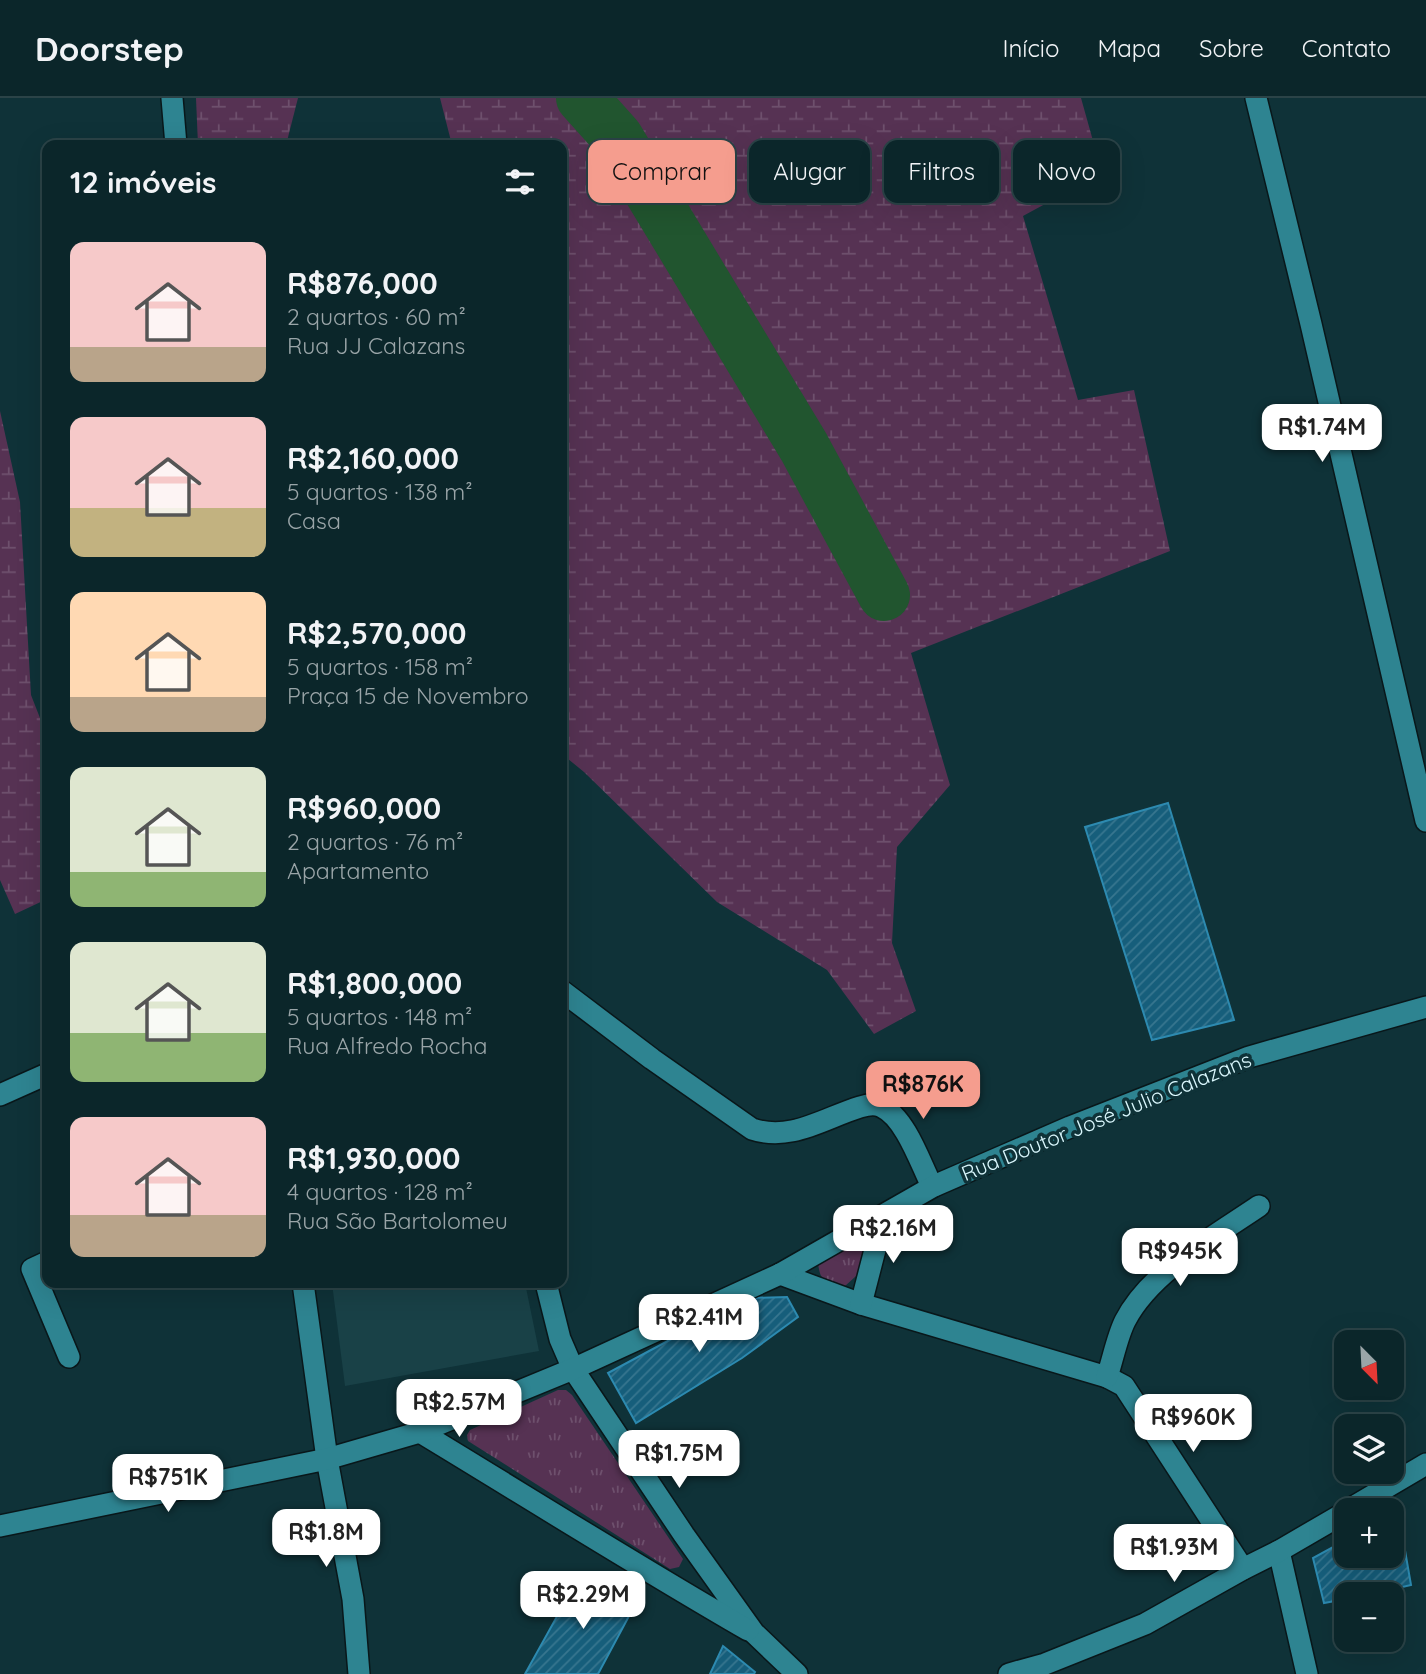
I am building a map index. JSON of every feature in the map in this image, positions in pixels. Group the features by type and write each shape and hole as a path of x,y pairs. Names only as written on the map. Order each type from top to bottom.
{"street":[{"path":"172,98 176,140"},
{"path":"1256,98 1426,821"},
{"path":"567,996 752,1129 772,1134 785,1133 804,1129 860,1107 876,1105 889,1111 904,1129 934,1186"},
{"name":"Rua Doutor José Julio Calazans","path":"0,1526 327,1460 420,1432 573,1369 780,1274 934,1186 1070,1127 1249,1057 1426,1007"},
{"path":"0,1095 42,1076"},
{"path":"1107,1377 1125,1321 1143,1295 1185,1256 1259,1206"},
{"path":"861,1304 884,1215"},
{"path":"42,1264 32,1269 69,1357"},
{"path":"780,1274 861,1304 1107,1377 1124,1386 1243,1569"},
{"path":"304,1288 327,1460 353,1599 359,1674"},
{"path":"547,1288 560,1339 573,1369 754,1633 797,1674"},
{"path":"420,1432 640,1568 754,1633"},
{"path":"1369,1498 1426,1464"},
{"path":"1009,1674 1045,1664 1145,1624 1334,1519"},
{"path":"1279,1551 1307,1674"}],"shaded area":[{"path":"333,1288 526,1288 539,1351 345,1386"}],"green space":[{"path":"196,98 298,98 287,140 198,140"},
{"path":"440,98 1081,98 1093,140 1013,140 1013,203 1047,203 1023,216 1078,400 1134,390 1170,551 911,653 950,785 897,847 892,943 916,1011 874,1034 827,970 717,902 567,758 567,140 451,140"},
{"path":"0,411 20,502 31,695 42,723 42,901 15,914 0,880"},
{"path":"857,1242 865,1246 868,1252 865,1268 845,1286 825,1281 820,1274 820,1260 833,1250"},
{"path":"558,1390 566,1390 572,1395 683,1559 679,1567 670,1569 468,1441 470,1430"}],"building":[{"path":"1168,803 1234,1020 1152,1040 1085,827"},
{"path":"787,1297 798,1317 742,1358 636,1423 608,1373 748,1298"},
{"path":"1404,1545 1411,1585 1404,1587 1404,1582 1334,1582 1334,1601 1324,1603 1313,1558 1334,1547 1334,1568 1404,1568"},
{"path":"580,1575 636,1603 598,1674 525,1674"},
{"path":"723,1646 755,1672 754,1674 710,1674"}],"waterway":[{"path":"582,98 617,137 804,447 884,595"}]}
